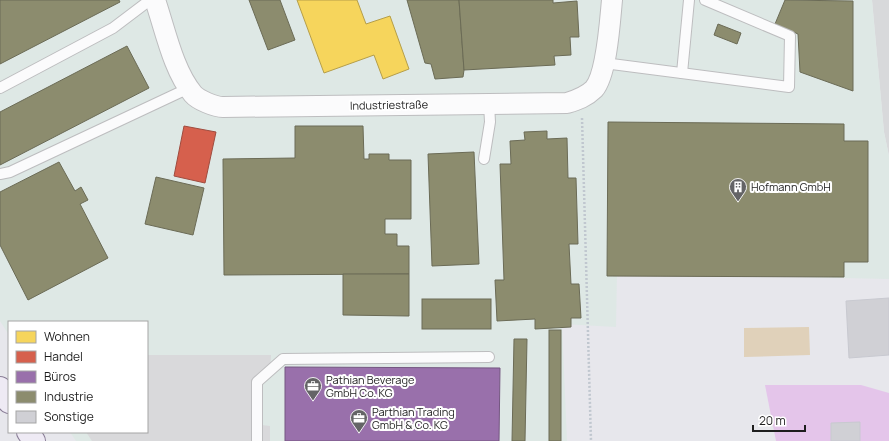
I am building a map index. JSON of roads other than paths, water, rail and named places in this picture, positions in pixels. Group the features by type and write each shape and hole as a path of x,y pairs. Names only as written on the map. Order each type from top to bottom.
{"main road":[{"path":"0,388 8,400"}],"street":[{"name":"Industriestraße","path":"155,0 180,75 194,95 218,107 566,103 581,99 595,88 604,63 612,0"}],"lane":[{"path":"0,88 113,28 150,0"},
{"path":"682,73 689,0"},
{"path":"604,63 789,87 790,36 705,0"},
{"path":"0,174 10,172 189,88"},
{"path":"484,159 490,122 490,104"},
{"path":"257,441 257,382 283,359 489,357"}],"place":[{"name":"Hofmann GmbH","path":"738,202"},
{"name":"Pathian Beverage GmbH Co. KG","path":"313,401"},
{"name":"Parthian Trading GmbH & Co. KG","path":"359,433"}]}
